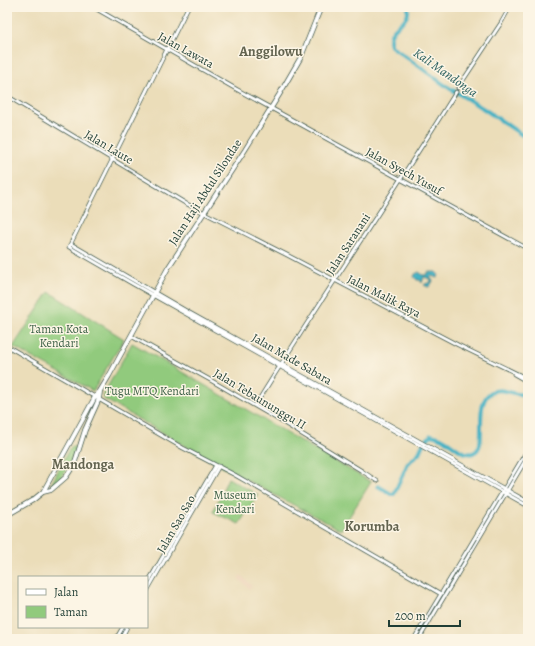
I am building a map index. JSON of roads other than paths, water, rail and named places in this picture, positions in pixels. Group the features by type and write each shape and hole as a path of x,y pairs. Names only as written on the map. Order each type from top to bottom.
{"highway":[{"name":"Jalan Haji Abdul Silondae","path":"97,398 168,268 245,150 299,60 321,7"},
{"path":"7,515 33,500 43,492 97,398"},
{"path":"43,492 51,490 66,477 74,465 97,398"},
{"path":"47,485 51,490"}],"street":[{"name":"Jalan Lawata","path":"93,7 271,108"},
{"path":"113,160 188,7"},
{"name":"Jalan Saranani","path":"255,406 510,7"},
{"name":"Jalan Laute","path":"7,96 203,213"},
{"name":"Jalan Syech Yusuf","path":"271,108 528,250"},
{"name":"Jalan Made Sabara","path":"113,160 70,246 421,446 429,449 505,492"},
{"name":"Jalan Malik Raya","path":"203,213 528,381"},
{"name":"Jalan Tebaununggu II","path":"131,336 255,406 362,471 377,482"},
{"path":"7,346 183,448 218,466 441,594"},
{"name":"Jalan Made Sabara","path":"346,402 419,441 429,449"},
{"path":"419,639 505,492 528,449"},
{"path":"414,639 528,456"},
{"name":"Jalan Sao Sao","path":"148,582 218,466"},
{"name":"Jalan Sao Sao","path":"148,589 218,466"},
{"path":"505,492 528,502"},
{"path":"505,492 528,506"},
{"path":"116,639 122,628"},
{"path":"121,639 126,628"}],"water":[{"path":"419,272 423,275 427,275 428,272 436,272 439,275 437,278 432,276 430,277 433,281 428,287 424,285 431,282 430,279 424,277 422,283 414,277 415,274"}],"waterway":[{"name":"Kali Mandonga","path":"408,7 406,18 392,33 390,39 391,46 446,86 484,109 528,139"},
{"path":"378,486 391,494 394,494 408,463 419,453 423,444 431,435 443,439 465,453 473,453 478,449 480,443 481,415 486,398 492,392 501,390 519,395 528,394"}],"district":[{"name":"Anggilowu","path":"271,51"},
{"name":"Mandonga","path":"83,464"},
{"name":"Korumba","path":"372,526"}],"park label":[{"name":"Taman Kota Kendari","path":"59,336"},
{"name":"Tugu MTQ Kendari","path":"152,391"},
{"name":"Museum Kendari","path":"235,502"}]}
